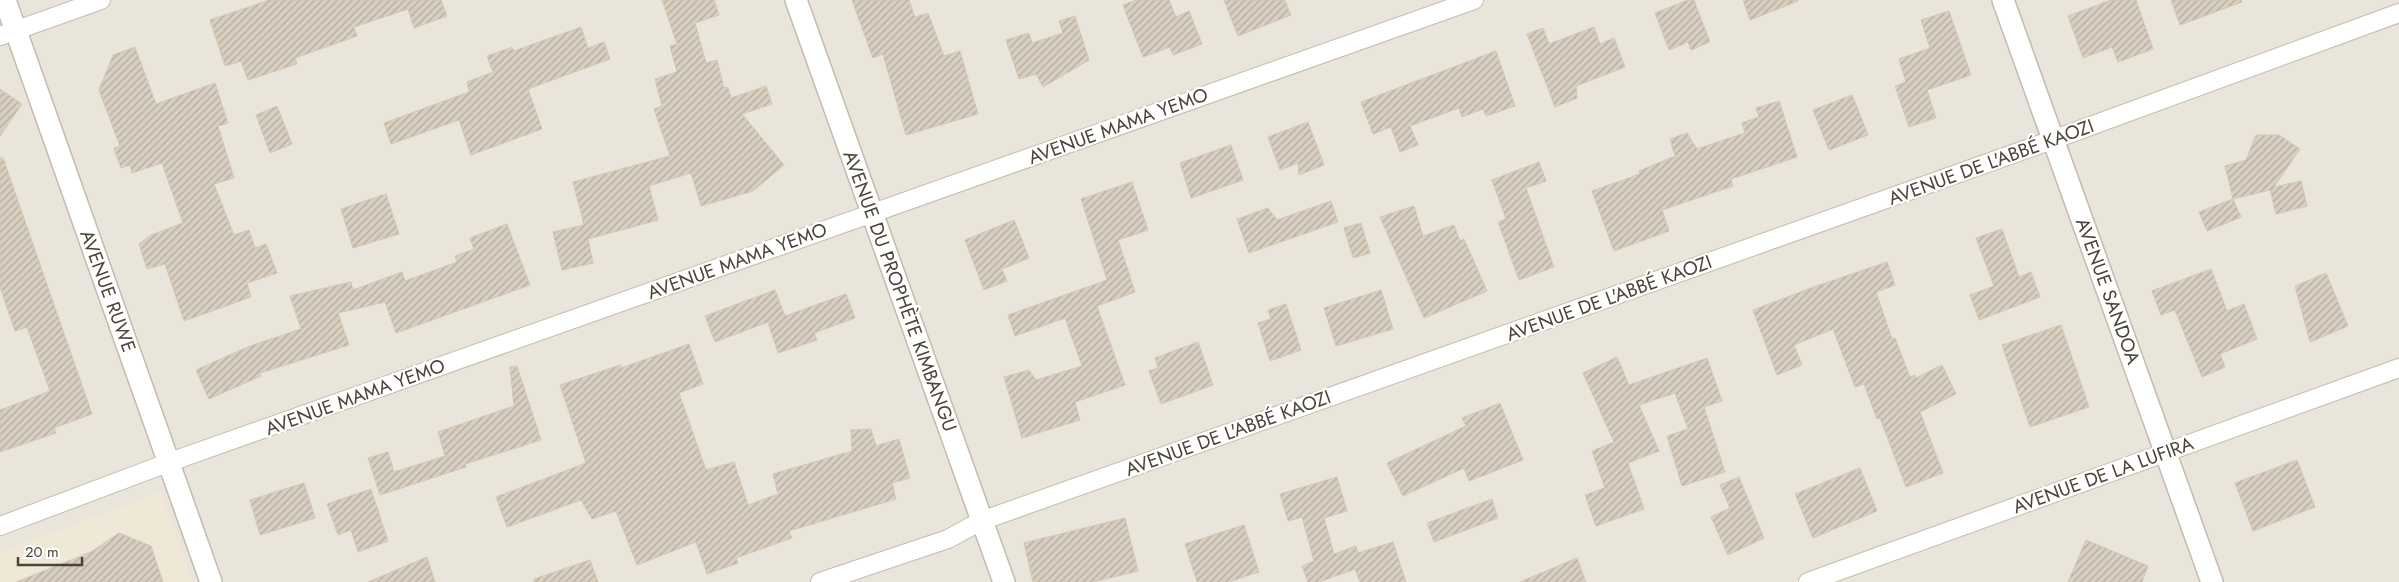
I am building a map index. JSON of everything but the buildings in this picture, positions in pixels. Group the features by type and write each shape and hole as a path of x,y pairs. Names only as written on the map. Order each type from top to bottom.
{"street":[{"name":"AVENUE RUWE","path":"5,0 8,33 170,462 211,582"},
{"path":"8,33 101,0"},
{"name":"AVENUE DU PROPHÈTE KIMBANGU","path":"796,0 1004,582"},
{"name":"AVENUE MAMA YEMO","path":"0,526 170,462 1474,0"},
{"name":"AVENUE SANDOA","path":"2003,0 2212,582"},
{"name":"AVENUE DE L'ABBÉ KAOZI","path":"820,582 948,539 982,520 2054,140 2399,13"},
{"name":"AVENUE DE LA LUFIRA","path":"1808,582 2399,368"}],"shaded area":[{"path":"0,0 2399,0 2399,582 0,582"},
{"path":"161,492 192,582 0,582 0,552"}]}
